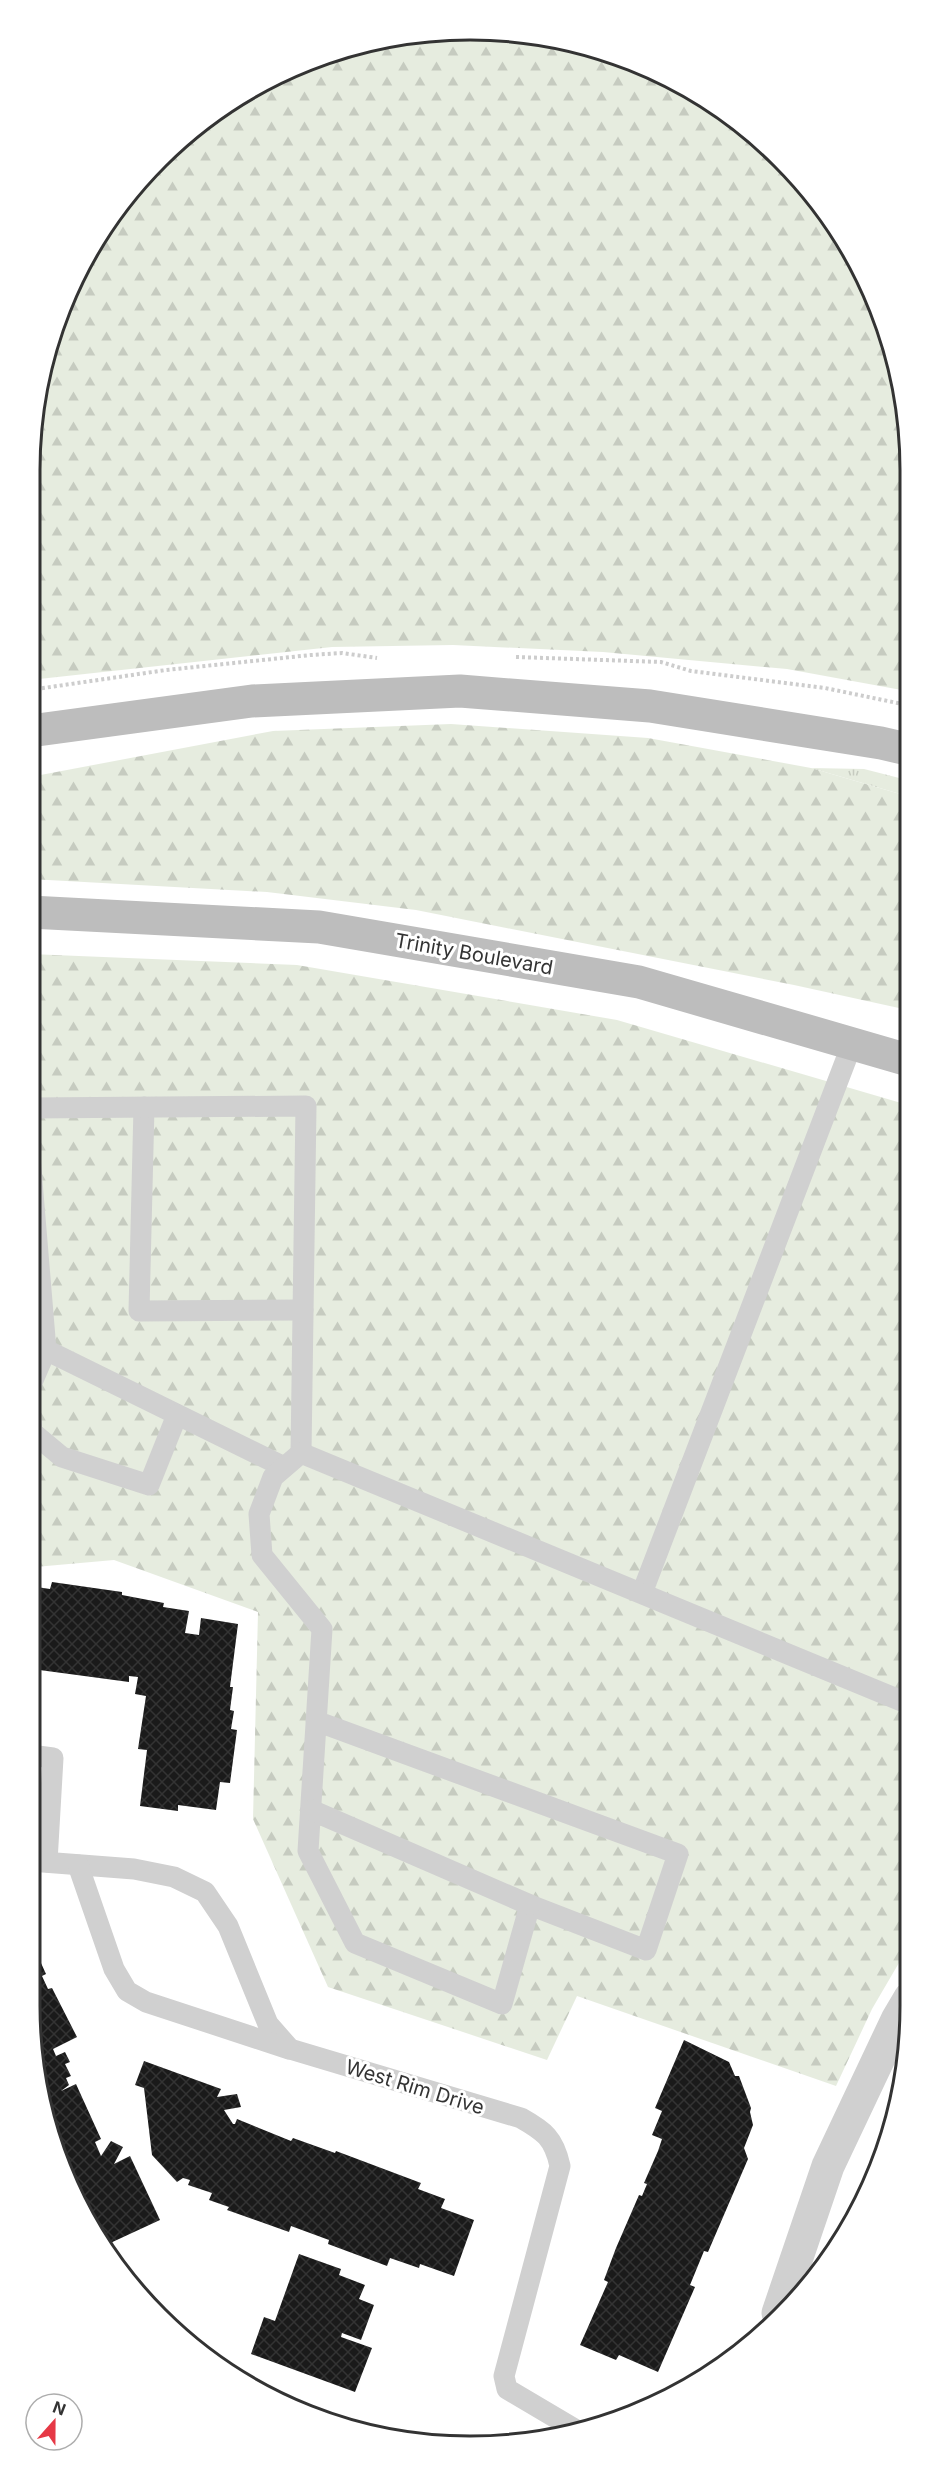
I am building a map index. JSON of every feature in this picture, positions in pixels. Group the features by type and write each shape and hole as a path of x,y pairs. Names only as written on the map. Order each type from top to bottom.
{"main road":[{"path":"40,730 252,701 460,691 650,706 900,747"},
{"name":"Trinity Boulevard","path":"40,913 319,927 639,982 900,1058"}],"street":[{"path":"782,2301 828,2166 900,2015"}],"lane":[{"path":"642,1593 852,1044"},
{"path":"40,1108 306,1106 301,1453 273,1477 259,1514 262,1556 322,1629 308,1851 355,1943 502,2004 530,1905"},
{"path":"144,1107 139,1311 303,1310"},
{"path":"40,1278 46,1350 40,1364"},
{"path":"46,1350 284,1467"},
{"path":"40,1439 62,1457 149,1485 177,1415"},
{"path":"301,1453 900,1700"},
{"path":"311,1810 530,1905 646,1950 678,1854 316,1721"},
{"path":"40,1756 53,1758 40,1848"},
{"path":"40,1862 134,1869 174,1876 205,1892 228,1926 268,2025 290,2049"},
{"name":"West Rim Drive","path":"78,1865 114,1969 127,1991 146,2002 290,2049 521,2118 543,2131 557,2152 560,2166 504,2376 507,2390 566,2424"}],"green space":[{"path":"470,40 498,41 581,55 608,63 660,85 685,98 731,129 774,166 827,231 855,280 877,332 891,386 899,442 900,690 787,669 603,652 453,645 332,647 40,679 40,470 44,414 49,386 63,332 73,306 98,255 129,209 166,166 187,147 231,113 255,98 332,63 414,44"},
{"path":"451,724 648,738 811,768 900,794 900,1008 416,910 267,892 40,880 40,775 273,731"},
{"path":"811,768 864,769 900,778 900,794"},
{"path":"40,954 297,965 617,1020 900,1103 900,1961 872,2009 836,2086 577,1996 547,2060 328,1987 253,1819 258,1612 114,1560 40,1567"}],"building":[{"path":"52,1582 122,1592 122,1595 164,1603 163,1607 189,1611 185,1633 199,1635 201,1618 238,1624 230,1687 233,1687 230,1710 234,1711 231,1729 237,1730 230,1783 220,1782 216,1810 178,1805 178,1811 140,1806 147,1750 138,1749 146,1696 135,1694 138,1677 129,1676 129,1682 40,1670 40,1588 50,1589"},
{"path":"40,1961 46,1974 42,1976 48,1989 52,1988 77,2037 53,2049 56,2056 65,2052 70,2062 65,2064 71,2076 66,2078 69,2085 61,2091 76,2084 101,2139 95,2142 101,2156 111,2141 123,2147 114,2164 130,2156 160,2220 111,2242 85,2196 63,2144 49,2090 41,2034"},
{"path":"684,2040 729,2062 735,2076 739,2076 751,2108 753,2125 744,2148 748,2159 708,2252 704,2251 690,2285 695,2287 658,2372 619,2355 616,2360 580,2345 608,2282 604,2280 616,2248 639,2195 642,2196 647,2184 644,2183 662,2139 652,2135 662,2111 655,2108"},
{"path":"144,2061 221,2089 217,2097 237,2094 241,2107 224,2110 233,2124 237,2119 291,2141 293,2138 335,2153 336,2151 421,2183 418,2189 445,2199 441,2208 474,2220 454,2276 420,2264 419,2268 390,2258 387,2266 328,2244 329,2240 291,2226 289,2232 227,2210 229,2207 209,2200 212,2193 188,2185 190,2180 183,2178 177,2182 152,2155 144,2088 135,2085"},
{"path":"299,2254 341,2269 339,2275 365,2285 359,2299 374,2305 361,2340 342,2333 341,2337 372,2348 355,2392 251,2354 264,2317 275,2321"}]}
